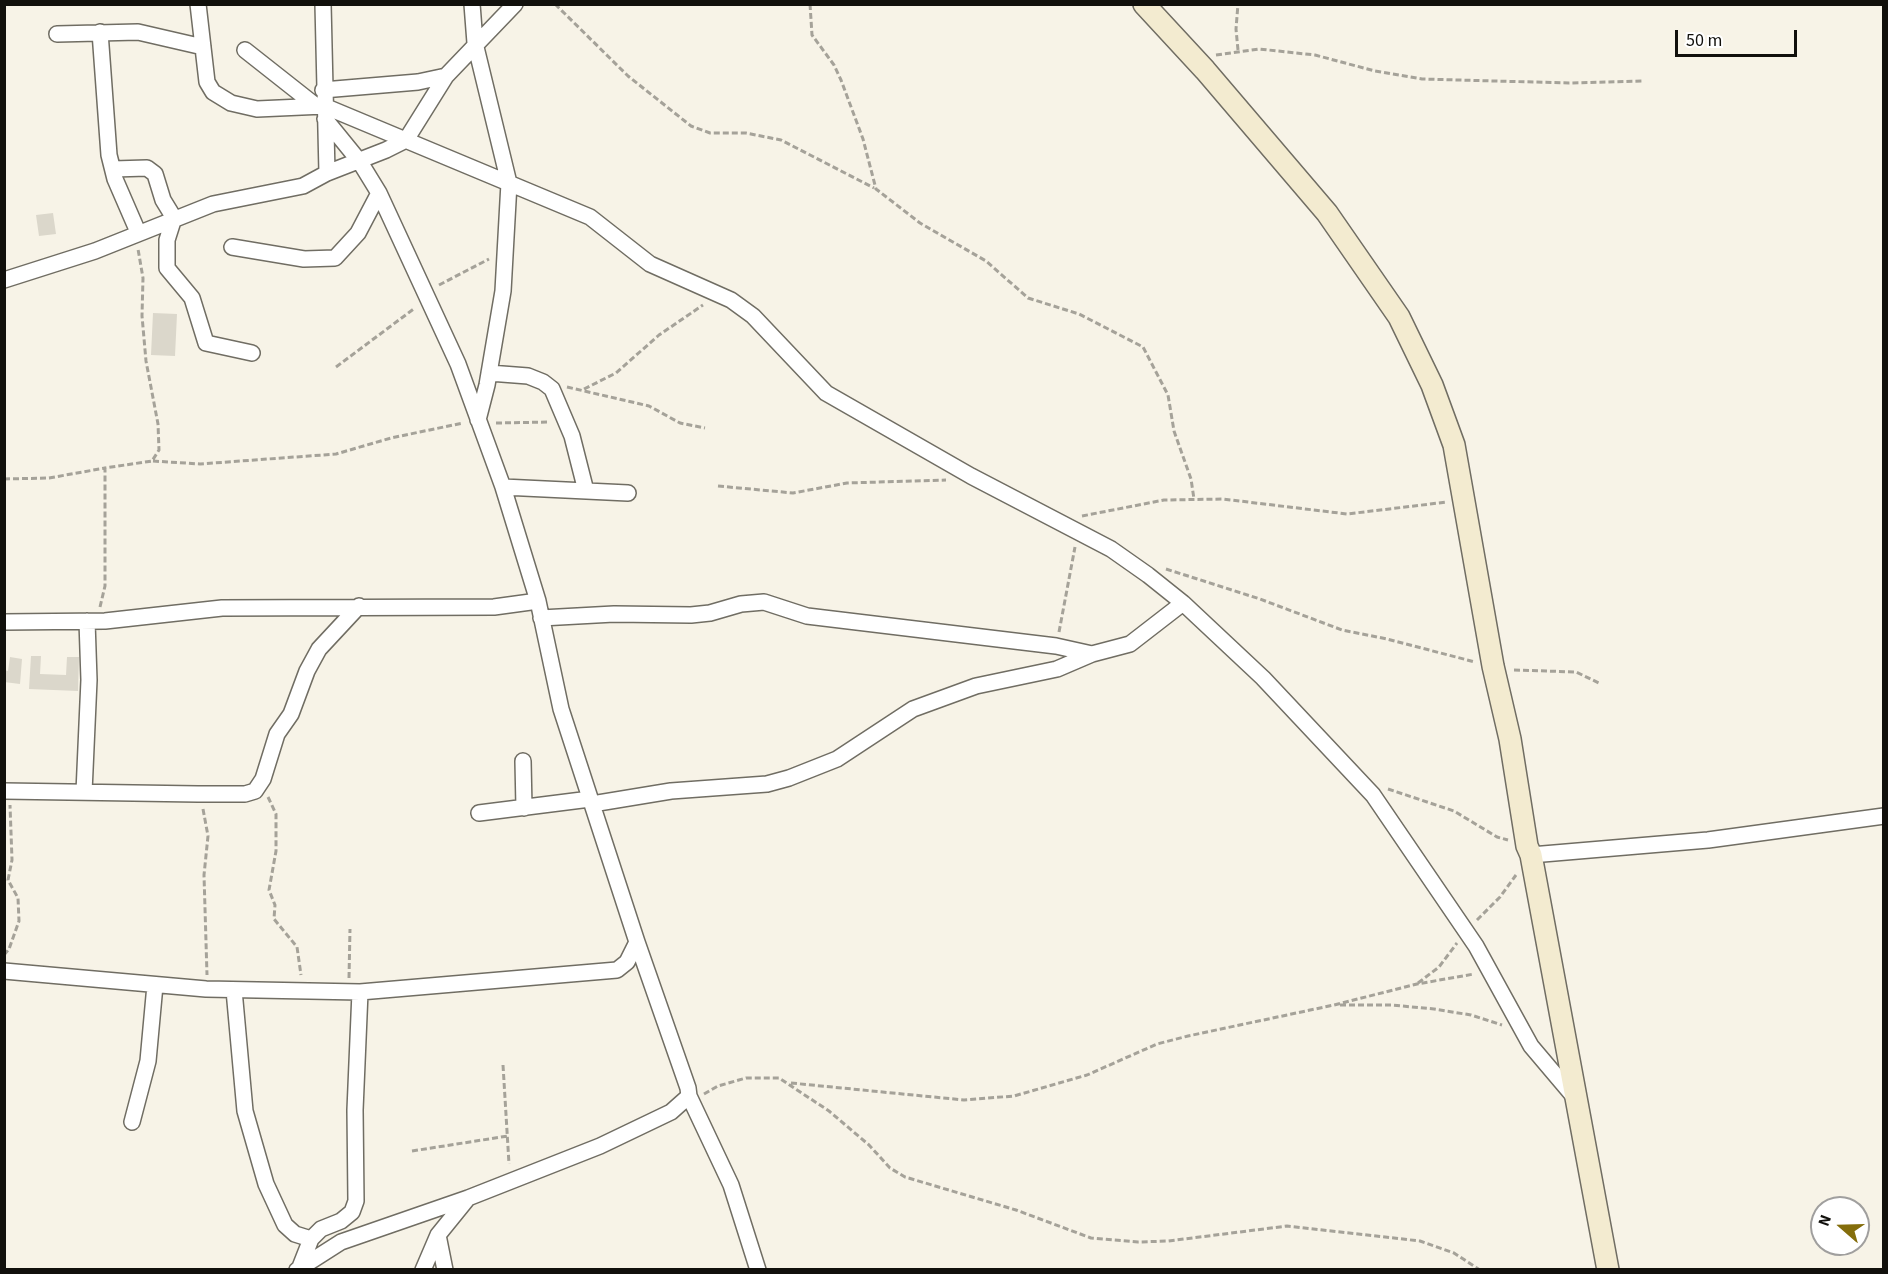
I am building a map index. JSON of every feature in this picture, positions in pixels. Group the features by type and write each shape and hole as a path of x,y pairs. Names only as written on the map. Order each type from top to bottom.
{"street":[{"path":"198,4 207,82 213,92 231,103 257,109 322,110 406,140 590,218 650,264 720,295 753,316 826,393 971,476 1078,531 1148,575 1183,603 1263,678 1372,795 1491,971 1525,1036 1578,1102"},
{"path":"323,4 322,110 327,173"},
{"path":"472,4 475,43 509,183 503,291 489,374 478,420"},
{"path":"4,280 95,251 213,204 303,186 327,173 360,162 406,140 446,76 475,43 515,4"},
{"path":"1144,4 1327,213 1400,317 1432,385 1454,445 1493,666 1510,739 1608,1269"},
{"path":"100,32 107,143 113,169 136,233"},
{"path":"57,34 138,32 203,46"},
{"path":"245,50 322,110 360,162 379,193 458,364 503,487 537,601 561,709 636,942 690,1098 731,1185 758,1269"},
{"path":"323,90 410,83 446,76"},
{"path":"113,169 135,167 151,170 174,218 167,240 167,268 192,298 201,336 211,346 252,353"},
{"path":"232,247 304,259 335,258 358,233 379,193"},
{"path":"489,374 522,375 543,382 552,389 567,420 586,491"},
{"path":"503,487 628,493"},
{"path":"4,622 90,621 222,608 494,607 537,601"},
{"path":"541,618 614,614 690,615 710,613 741,603 764,602 807,616 1056,646 1092,654"},
{"path":"479,813 671,791 767,784 789,778 837,759 913,709 976,686 1057,669 1092,654 1130,644 1183,603"},
{"path":"8,791 244,794 255,791 261,785 274,741 291,714 307,671 319,649 359,606"},
{"path":"84,792 90,621"},
{"path":"523,760 524,808"},
{"path":"1529,850 1708,840 1884,816"},
{"path":"4,971 206,989 354,992 617,970 627,962 636,942"},
{"path":"132,1122 148,1061 155,985"},
{"path":"234,990 245,1111 266,1184 285,1225 296,1234 311,1239"},
{"path":"298,1268 311,1239 321,1229 341,1221 352,1212 356,1202 354,992"},
{"path":"298,1268 341,1242 468,1198 600,1146 671,1112 690,1098"},
{"path":"423,1269 438,1235 468,1198"},
{"path":"438,1235 445,1269"}],"path":[{"path":"555,4 628,76 691,126 710,133 746,133 781,140 876,189 920,223 986,261 1028,298 1079,314 1146,349 1168,394 1174,431 1191,479 1194,499"},
{"path":"810,4 812,35 834,65 841,81 863,139 876,189"},
{"path":"1238,4 1236,29 1238,50"},
{"path":"1195,60 1238,50 1259,50 1315,55 1355,67 1422,79 1569,83 1643,81"},
{"path":"136,233 143,278 142,316 146,361 158,424 159,450 152,461"},
{"path":"336,367 429,298 442,282 507,251"},
{"path":"583,390 616,373 678,320 720,295"},
{"path":"543,382 649,406 680,423 705,429"},
{"path":"4,479 49,478 152,461 200,464 336,454 392,438 478,420 506,424 567,420"},
{"path":"90,621 102,603 105,586 105,468"},
{"path":"718,486 792,493 847,483 933,482 971,476"},
{"path":"1062,522 1164,500 1233,500 1347,514 1464,501"},
{"path":"1056,646 1078,531"},
{"path":"1161,568 1222,586 1342,630 1493,666 1522,671 1576,672 1599,683"},
{"path":"1358,779 1443,807 1497,837 1529,850 1500,897 1466,932 1439,967 1417,984"},
{"path":"261,785 274,805 276,814 276,851 269,890 275,905 274,919 297,947 303,992"},
{"path":"4,956 9,949 19,921 18,898 8,880 12,860 8,791"},
{"path":"198,794 208,836 204,875 206,899 204,925 208,962 206,989"},
{"path":"350,929 354,992"},
{"path":"788,1083 964,1100 1014,1096 1087,1075 1146,1049 1178,1038 1334,1005 1417,984 1491,971"},
{"path":"1334,1005 1391,1005 1434,1009 1491,1020 1525,1036"},
{"path":"503,1065 512,1181"},
{"path":"690,1098 718,1086 746,1078 776,1077 845,1124 890,1168 905,1177 1016,1210 1090,1238 1138,1242 1168,1241 1287,1226 1420,1241 1454,1253 1480,1269"},
{"path":"412,1151 508,1136"}],"building":[{"path":"53,213 56,234 39,236 36,215"},
{"path":"153,313 177,314 175,356 151,355"},
{"path":"31,656 41,656 40,674 66,675 67,657 79,657 78,691 29,689"},
{"path":"10,657 22,659 20,684 4,682 4,670 8,671"}]}
